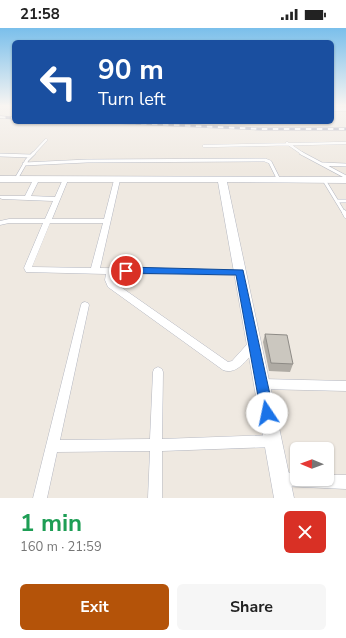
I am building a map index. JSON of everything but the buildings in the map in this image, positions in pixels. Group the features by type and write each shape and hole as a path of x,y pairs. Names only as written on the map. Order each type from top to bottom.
{"street":[{"path":"0,179 346,180"},
{"path":"27,198 36,180"},
{"path":"64,180 49,221 28,269 240,272"},
{"path":"95,270 117,180"},
{"path":"222,180 284,498"},
{"path":"2,197 57,200"},
{"path":"0,223 9,221 107,220"},
{"path":"111,270 109,280 111,285 227,367 235,365 254,344"},
{"path":"40,498 85,306"},
{"path":"155,498 158,372"},
{"path":"262,384 346,386"},
{"path":"52,446 156,445 273,441"},
{"path":"280,479 346,482"}],"lane":[{"path":"16,180 24,164 46,140"},
{"path":"204,146 287,143 346,143"},
{"path":"287,143 299,152 346,177"},
{"path":"0,155 31,156"},
{"path":"24,164 87,161 266,160 270,162 279,180"},
{"path":"322,164 346,164"},
{"path":"324,180 346,216"},
{"path":"337,201 346,201"}],"railway":[{"path":"237,128 346,129"}],"route":[{"path":"126,271 240,272 267,413"}]}
